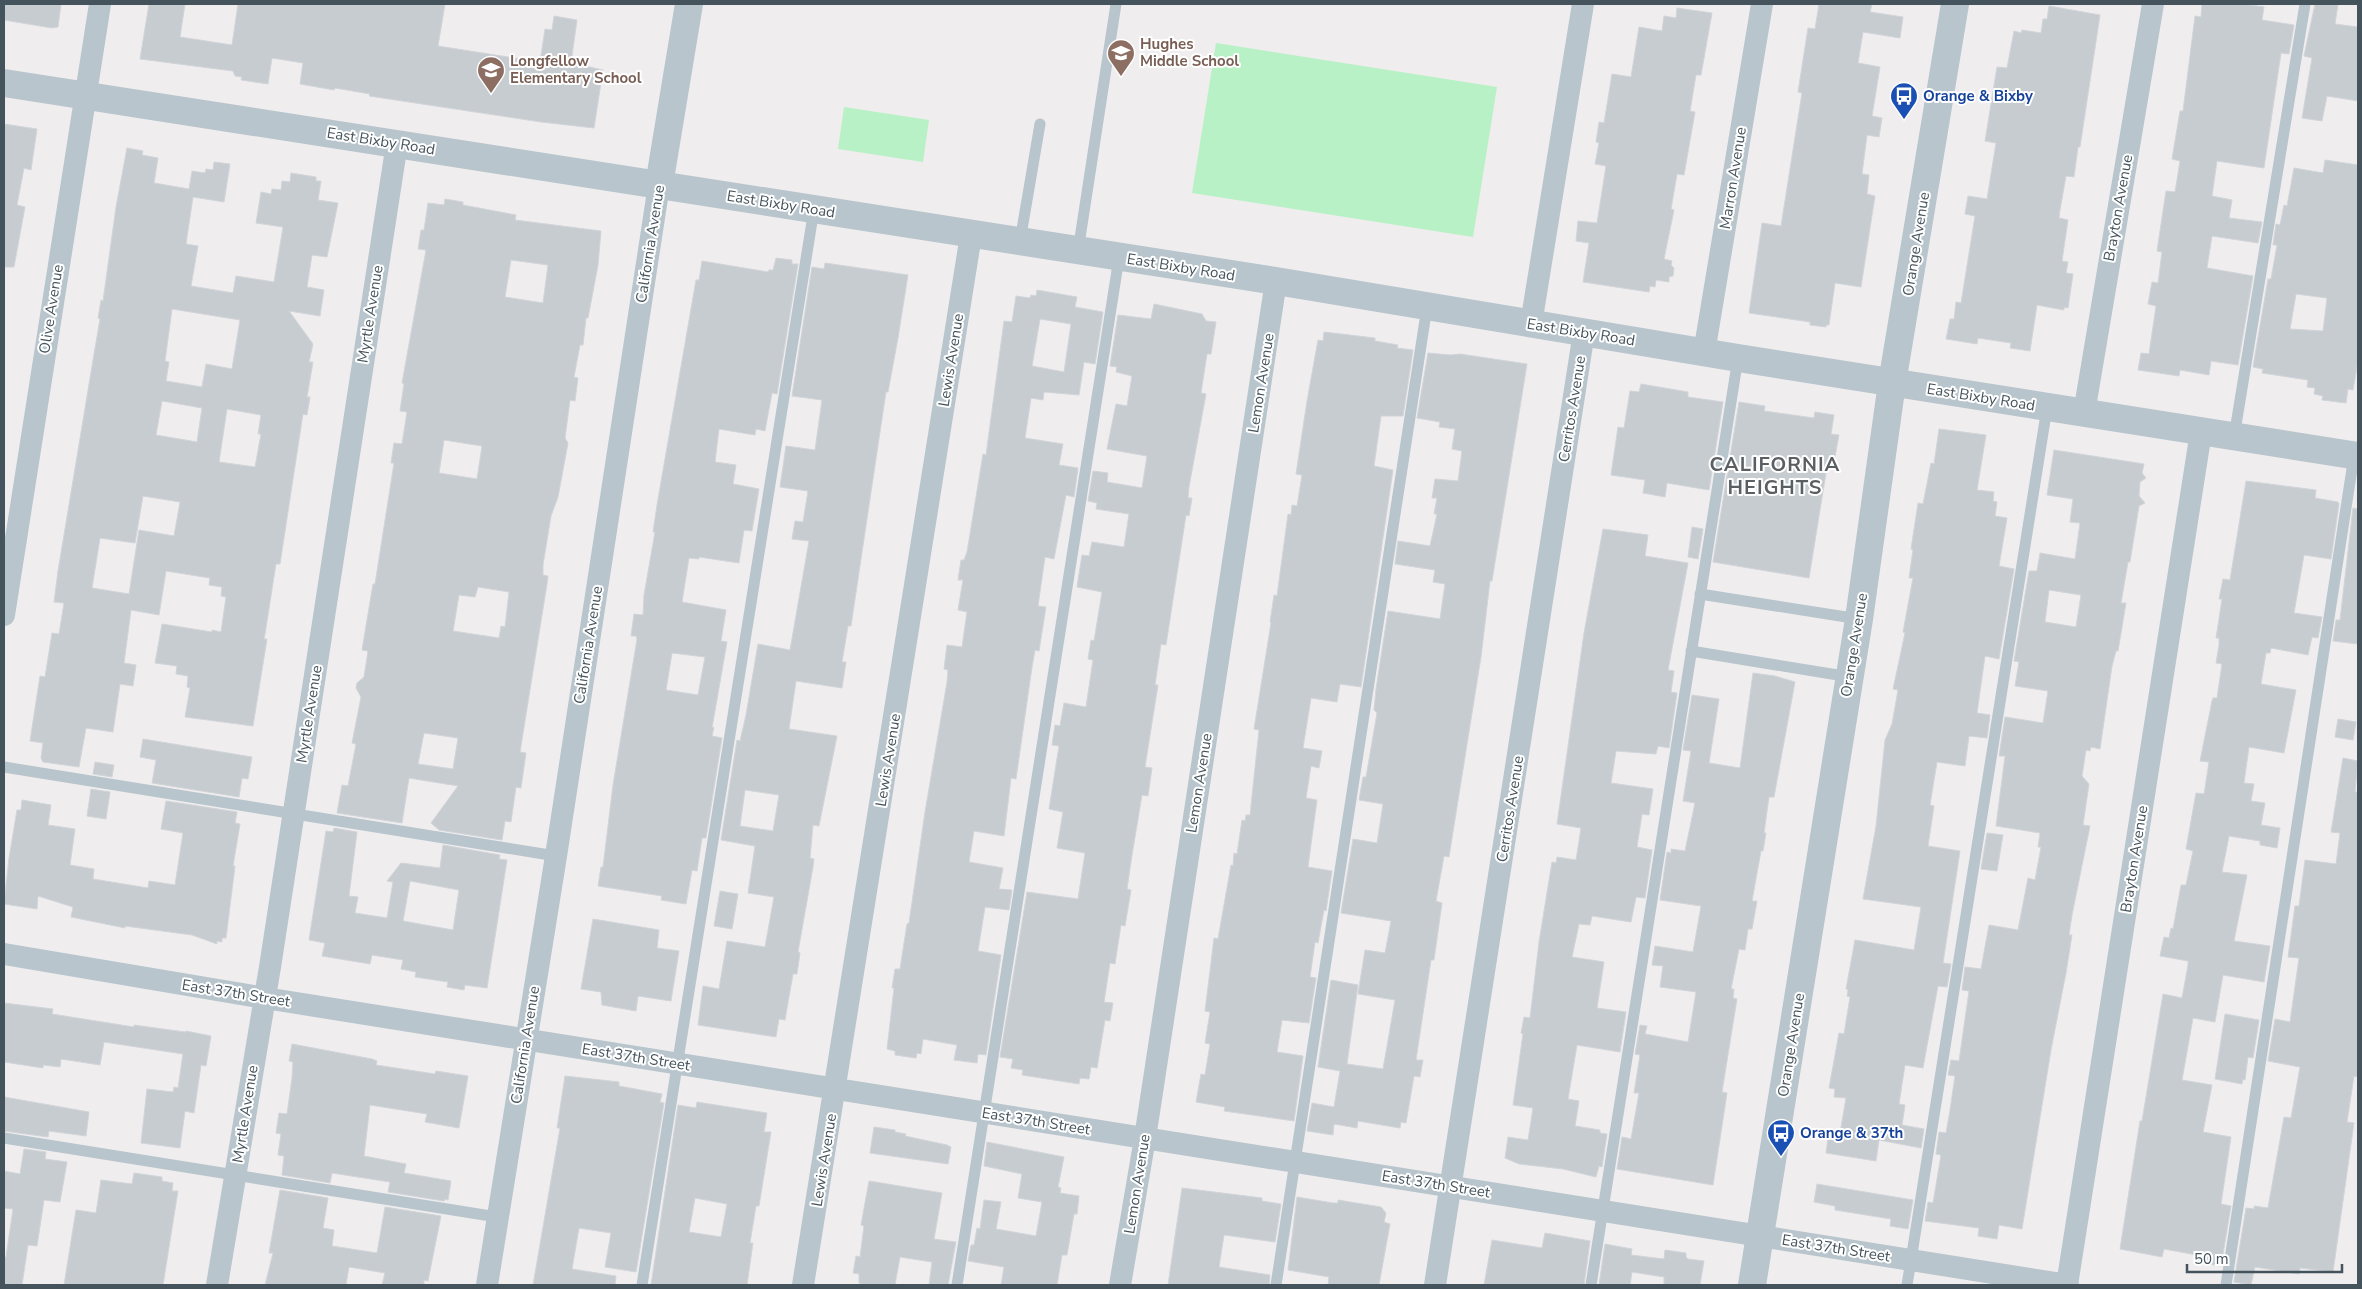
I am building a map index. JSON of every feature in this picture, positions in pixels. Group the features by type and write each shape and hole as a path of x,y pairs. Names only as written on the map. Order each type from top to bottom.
{"street":[{"name":"Olive Avenue","path":"4,615 100,4"},
{"name":"California Avenue","path":"486,1285 556,856 659,185 689,4"},
{"path":"1531,324 1583,4"},
{"name":"Marron Avenue","path":"1704,353 1762,4"},
{"name":"Orange Avenue","path":"1752,1285 1850,677 1892,383 1955,4"},
{"name":"Brayton Avenue","path":"2084,413 2153,4"},
{"name":"East Bixby Road","path":"4,83 1276,281 1704,353 2356,456"},
{"name":"Myrtle Avenue","path":"217,1285 265,998 396,143"},
{"name":"Lewis Avenue","path":"803,1285 971,235"},
{"name":"Lemon Avenue","path":"1120,1285 1145,1138 1276,281"},
{"name":"Cerritos Avenue","path":"1435,1285 1584,332"},
{"name":"Brayton Avenue","path":"2067,1285 2201,432"},
{"name":"East 37th Street","path":"4,954 526,1040 2067,1285"}],"lane":[{"path":"1078,251 1116,4"},
{"path":"2234,437 2305,4"},
{"path":"1020,242 1040,124"},
{"path":"642,1285 814,210"},
{"path":"957,1285 1119,258"},
{"path":"1276,1285 1427,307"},
{"path":"1591,1285 1738,358"},
{"path":"1907,1285 2047,408"},
{"path":"2226,1285 2356,456"},
{"path":"1700,594 1859,619"},
{"path":"1691,651 1850,677"},
{"path":"4,767 556,856"},
{"path":"4,1138 497,1217"}],"green space":[{"path":"1216,43 1497,87 1473,237 1192,193"},
{"path":"844,107 929,120 923,162 838,149"}],"building":[{"path":"4,4 61,4 58,27 52,28 4,20"},
{"name":"Longfellow Elementary School","path":"149,4 185,4 180,37 232,45 238,4 445,4 438,46 540,62 545,29 552,30 554,16 577,20 571,63 603,70 594,128 541,122 369,96 370,94 335,88 334,90 300,84 303,63 272,58 268,84 241,80 242,77 235,76 233,71 140,59"},
{"path":"1819,4 1872,4 1870,12 1903,17 1900,38 1863,32 1858,63 1880,67 1872,116 1882,118 1879,137 1867,135 1862,174 1869,175 1867,194 1875,196 1861,287 1835,283 1829,325 1826,325 1826,327 1810,325 1810,322 1749,313 1762,223 1781,226 1802,93 1798,92 1808,28 1815,29"},
{"path":"2202,4 2243,4 2264,7 2262,20 2294,25 2289,54 2281,53 2264,168 2217,161 2212,196 2232,200 2229,218 2262,222 2258,243 2212,236 2207,268 2253,276 2238,365 2211,361 2209,375 2180,370 2179,376 2138,370 2141,353 2149,354 2156,306 2148,304 2152,282 2158,283 2162,252 2157,251 2166,191 2175,192 2180,161 2172,159 2180,111 2183,111 2195,16 2201,17"},
{"path":"2315,4 2338,4 2335,24 2358,27 2358,101 2327,96 2322,121 2302,118 2312,58 2304,56"},
{"path":"2049,6 2100,15 2074,177 2066,176 2059,218 2068,220 2062,261 2068,262 2066,273 2073,274 2068,308 2064,307 2064,310 2037,305 2030,351 2010,348 2011,343 1978,338 1977,344 1946,339 1950,319 1954,319 1956,302 1961,303 1975,216 1965,214 1968,196 1987,199 1996,143 1985,141 1997,67 2007,68 2014,31 2021,33 2022,30 2041,33 2043,19 2047,19"},
{"path":"1677,8 1712,13 1701,75 1696,75 1690,111 1695,112 1684,175 1677,174 1671,209 1674,210 1664,259 1672,261 1671,265 1674,268 1673,276 1669,277 1669,282 1656,280 1655,287 1650,286 1649,292 1583,282 1589,243 1576,241 1578,221 1597,223 1606,166 1595,164 1599,143 1596,142 1599,122 1604,123 1612,74 1631,77 1639,27 1662,31 1664,16 1676,18"},
{"path":"4,124 37,129 31,170 24,168 17,205 25,207 14,267 4,267"},
{"path":"127,148 143,151 142,155 158,158 154,183 189,189 192,171 205,173 206,169 213,170 214,162 230,164 224,202 193,197 186,244 198,246 191,286 233,293 236,276 274,282 283,227 256,223 261,192 271,194 272,189 281,190 282,181 290,182 291,173 316,177 316,181 321,181 318,200 338,203 327,257 312,255 307,287 324,290 320,316 289,311 313,344 309,362 313,362 307,397 310,397 307,415 303,414 280,564 276,564 264,639 267,639 253,726 185,717 190,688 187,687 188,676 176,674 177,666 155,663 162,624 221,632 226,597 221,596 222,587 209,585 210,578 166,571 159,615 131,610 124,663 136,665 133,686 120,684 113,732 86,728 79,767 43,762 41,758 43,743 30,741 40,676 45,677 52,633 59,634 64,603 54,602 58,571 100,319 98,318 101,300 103,301 116,207","holes":["172,309 240,320 232,369 206,364 202,387 166,381 169,362 165,361","162,401 202,408 197,442 156,435","227,409 261,415 258,434 261,434 255,467 219,462","143,496 180,502 174,536 139,530 129,594 92,588 100,538 135,543"]},
{"path":"2325,160 2358,165 2358,361 2353,390 2348,389 2346,403 2322,400 2323,396 2314,394 2315,388 2307,387 2308,380 2262,373 2263,369 2253,367 2268,279 2271,279 2277,245 2273,245 2276,224 2280,225 2284,205 2287,206 2294,168 2323,173","holes":["2296,294 2327,298 2323,331 2290,329"]},
{"path":"445,199 463,202 463,205 516,215 515,220 601,231 598,265 588,318 586,318 583,345 580,345 574,377 578,378 575,401 570,400 565,438 568,443 558,497 551,516 543,565 543,575 548,576 520,752 526,753 521,788 516,787 511,822 505,821 502,840 439,830 431,823 458,786 409,778 402,823 337,813 342,785 348,786 356,744 352,743 361,697 356,688 357,683 364,677 368,651 362,650 373,584 375,584 394,463 391,463 394,443 402,444 407,412 400,411 404,384 402,383 426,250 418,249 421,230 424,230 428,203 444,205","holes":["511,260 548,265 543,303 505,297","444,440 482,446 477,479 439,473","478,587 509,592 505,627 501,626 499,638 453,631 459,595 475,597","424,733 458,738 453,769 418,764"]},
{"path":"776,258 792,260 792,264 798,264 777,394 772,393 765,431 756,429 755,435 719,429 715,462 736,465 733,484 759,489 752,531 744,530 739,563 699,557 699,559 689,558 682,602 726,610 721,641 727,642 712,728 714,727 712,736 722,738 706,838 702,838 697,871 692,870 686,904 661,900 662,896 598,886 601,867 603,867 613,785 637,639 636,636 631,636 634,614 643,615 644,595 655,532 653,532 657,505 696,280 699,280 702,261 768,272 773,270","holes":["672,653 705,657 698,695 666,690"]},
{"path":"825,263 908,275 888,392 886,392 851,626 848,626 842,662 846,662 842,688 796,681 789,729 837,736 819,826 813,825 810,858 814,859 798,952 800,953 797,974 793,974 785,1020 779,1019 776,1037 698,1025 703,986 719,989 727,941 765,947 774,897 748,893 755,846 721,840 737,740 740,741 746,715 758,644 790,650 809,541 792,539 795,521 803,522 808,491 780,487 786,446 815,450 822,400 792,396 812,267 824,269","holes":["745,790 779,795 773,831 740,826"]},
{"path":"1037,290 1077,297 1075,307 1103,312 1095,364 1084,362 1079,395 1044,392 1043,400 1031,398 1025,438 1063,444 1059,465 1078,468 1074,497 1066,495 1054,559 1045,557 1038,606 1046,607 1039,651 1035,650 1032,667 1016,779 1011,778 1004,836 974,831 969,862 1003,868 999,889 1012,890 1009,910 985,907 978,951 1001,955 986,1055 978,1054 977,1063 954,1060 957,1045 923,1039 921,1054 917,1053 916,1058 895,1055 895,1051 887,1049 894,988 892,988 895,969 900,969 907,924 909,923 947,682 948,670 944,669 947,645 962,647 967,612 958,610 963,580 958,580 961,560 964,560 967,552 983,454 986,455 1004,321 1012,322 1016,296 1030,298 1031,295 1036,296","holes":["1040,319 1071,324 1064,372 1032,366"]},
{"path":"1154,304 1202,314 1206,321 1216,322 1211,354 1207,354 1201,393 1206,394 1189,487 1188,498 1192,498 1189,516 1186,515 1166,645 1161,644 1155,685 1158,685 1145,767 1152,768 1148,796 1142,795 1127,889 1131,890 1125,926 1121,925 1115,964 1110,963 1104,1002 1113,1003 1110,1021 1105,1020 1097,1068 1091,1067 1089,1079 1080,1078 1079,1084 1022,1075 1023,1070 1011,1068 1013,1059 1000,1057 1027,892 1078,899 1085,853 1057,848 1063,812 1049,809 1059,746 1052,745 1055,725 1060,726 1064,703 1086,707 1093,660 1088,659 1091,640 1094,641 1102,592 1077,587 1082,555 1089,556 1092,542 1124,547 1129,514 1096,509 1097,503 1088,501 1093,471 1108,473 1107,482 1142,488 1147,456 1107,449 1116,404 1127,406 1132,376 1116,372 1117,367 1110,366 1118,315 1151,319"},
{"path":"1324,332 1375,338 1375,341 1398,345 1397,348 1413,350 1403,416 1381,416 1374,466 1393,470 1361,687 1340,684 1337,702 1311,698 1303,748 1322,751 1319,768 1311,766 1306,798 1317,800 1308,867 1332,871 1326,911 1324,910 1318,943 1315,942 1310,977 1316,978 1309,1023 1282,1020 1277,1052 1303,1056 1294,1121 1224,1111 1225,1107 1196,1102 1201,1074 1205,1075 1210,1044 1205,1043 1210,1012 1205,1011 1214,938 1218,939 1231,865 1233,866 1234,853 1237,854 1242,820 1245,821 1246,815 1250,815 1259,730 1254,729 1274,595 1277,596 1288,514 1291,515 1292,505 1297,506 1302,475 1296,474 1307,401 1318,340 1323,341"},
{"path":"1428,353 1460,354 1527,364 1492,581 1490,581 1481,657 1449,857 1444,856 1436,901 1442,903 1434,960 1431,960 1416,1060 1423,1060 1420,1077 1414,1076 1406,1123 1401,1122 1400,1128 1358,1121 1357,1128 1334,1124 1333,1135 1307,1131 1312,1103 1334,1107 1340,1071 1318,1067 1331,980 1358,985 1347,1064 1383,1069 1395,1000 1358,994 1365,950 1385,953 1391,921 1341,913 1353,839 1377,843 1383,804 1359,800 1363,777 1366,777 1377,713 1374,710 1376,689 1388,611 1440,619 1445,584 1433,582 1435,570 1395,564 1398,541 1430,546 1437,514 1434,514 1437,498 1432,498 1435,479 1458,481 1462,451 1452,449 1455,429 1439,427 1440,422 1417,418"},
{"path":"1641,384 1688,392 1688,397 1723,402 1709,490 1667,483 1665,497 1643,493 1645,480 1611,475 1618,427 1624,428 1630,391 1639,392"},
{"path":"1739,402 1765,406 1764,411 1814,418 1815,412 1834,415 1831,434 1839,435 1834,462 1828,461 1809,578 1713,562"},
{"path":"1939,429 1986,435 1977,490 1994,492 1993,501 1997,502 1995,516 2007,518 1999,566 2014,569 1999,659 1985,656 1977,713 1990,715 1987,738 1969,736 1965,766 1937,762 1930,805 1934,806 1928,846 1960,851 1943,963 1951,964 1947,987 1938,986 1923,1068 1905,1065 1899,1104 1905,1105 1902,1125 1924,1129 1921,1148 1879,1140 1876,1161 1826,1153 1829,1131 1840,1133 1846,1098 1834,1097 1835,1089 1829,1088 1839,1033 1844,1034 1850,997 1847,996 1848,990 1846,989 1855,940 1914,950 1921,907 1863,899 1876,826 1885,740 1892,724 1898,690 1893,689 1905,633 1903,632 1913,578 1909,578 1918,503 1923,504 1931,463 1934,464"},
{"path":"2054,450 2144,464 2142,473 2146,478 2140,482 2139,496 2145,503 2139,506 2130,562 2128,562 2121,603 2126,603 2118,651 2116,651 2112,666 2100,749 2091,747 2090,751 2086,750 2082,776 2089,784 2083,825 2090,826 2072,915 2069,935 2072,935 2066,973 2051,1050 2022,1229 1999,1225 1997,1239 1978,1236 1979,1228 1925,1221 1928,1202 1933,1203 1941,1155 1936,1154 1939,1132 1946,1133 1950,1110 1955,1076 1948,1075 1951,1060 1959,1061 1969,991 1962,990 1965,967 1981,969 1989,925 2018,930 2028,878 2035,880 2041,847 2038,847 2040,833 1996,826 2005,756 1999,756 2005,717 2043,723 2048,691 2015,686 2019,662 2014,661 2029,571 2037,571 2040,553 2075,559 2080,523 2070,522 2073,499 2047,495","holes":["2049,590 2081,595 2076,627 2045,622"]},
{"path":"2246,481 2316,490 2315,498 2338,502 2339,504 2331,559 2304,555 2294,613 2322,617 2318,638 2312,637 2308,655 2271,648 2270,653 2266,653 2261,684 2296,690 2284,753 2249,747 2244,783 2254,784 2251,801 2265,803 2261,825 2280,828 2277,848 2260,845 2260,841 2229,836 2222,872 2247,875 2234,941 2270,946 2264,982 2223,975 2215,1022 2193,1018 2182,1080 2212,1085 2203,1132 2231,1137 2221,1204 2231,1206 2221,1266 2196,1262 2197,1255 2164,1249 2162,1257 2120,1249 2140,1121 2142,1121 2163,994 2182,998 2188,965 2188,961 2160,956 2164,937 2169,938 2171,928 2173,929 2181,885 2186,885 2193,851 2186,849 2196,793 2204,794 2209,762 2200,761 2212,701 2213,698 2217,698 2222,664 2216,663 2219,638 2216,638 2222,599 2219,599 2223,579 2230,580"},
{"path":"2353,508 2358,509 2358,644 2333,641 2336,620 2340,620"},
{"path":"1692,527 1703,529 1698,559 1688,557"},
{"path":"1603,529 1648,535 1645,556 1688,563 1668,670 1674,671 1671,692 1677,693 1669,748 1658,746 1656,754 1616,751 1611,783 1653,789 1649,815 1642,814 1637,847 1652,850 1645,898 1636,897 1631,922 1592,916 1590,925 1579,924 1572,957 1604,962 1597,1008 1626,1012 1620,1052 1577,1045 1568,1099 1579,1101 1575,1126 1600,1130 1600,1133 1607,1134 1602,1167 1599,1166 1596,1177 1563,1169 1519,1164 1505,1158 1508,1137 1528,1140 1533,1108 1513,1105 1523,1034 1521,1033 1524,1017 1530,1018 1539,942 1552,862 1556,863 1557,857 1576,860 1581,828 1557,824 1584,633"},
{"path":"1753,673 1775,676 1795,682 1774,797 1769,797 1764,833 1766,833 1752,901 1757,901 1752,929 1748,929 1745,950 1739,949 1731,989 1734,989 1733,998 1737,999 1722,1092 1727,1093 1713,1185 1617,1169 1622,1137 1631,1139 1639,1093 1634,1093 1640,1055 1635,1054 1640,1025 1647,1026 1645,1034 1688,1042 1696,992 1660,987 1663,966 1652,965 1655,946 1693,952 1701,906 1660,900 1667,852 1671,853 1671,849 1685,851 1695,803 1683,801 1691,751 1683,750 1692,695 1719,699 1709,763 1740,768"},
{"path":"2338,719 2356,722 2353,740 2335,737"},
{"path":"143,739 252,757 248,779 242,778 239,797 152,783 156,760 140,757"},
{"path":"2343,758 2358,761 2355,792 2358,792 2358,1077 2354,1076 2347,1122 2354,1123 2333,1272 2300,1268 2299,1274 2255,1267 2251,1285 2234,1282 2246,1208 2254,1209 2254,1206 2268,1208 2284,1117 2291,1118 2300,1067 2268,1061 2275,1019 2290,1022 2299,958 2288,957 2295,906 2299,906 2305,860 2336,864 2340,833 2331,832"},
{"path":"95,762 114,765 112,777 93,774"},
{"path":"91,789 110,792 106,819 87,816"},
{"path":"22,800 51,805 48,825 75,829 70,865 94,869 93,879 148,888 149,881 175,885 183,833 161,829 166,801 237,812 235,823 240,824 233,866 235,866 226,938 222,938 222,942 217,941 217,944 192,935 125,926 125,928 71,917 73,907 38,896 37,909 4,904 17,810 21,810"},
{"path":"334,828 357,832 349,896 358,897 355,913 387,918 393,882 387,881 401,863 440,868 443,845 500,855 499,859 507,860 487,988 465,985 464,990 447,987 448,982 415,977 416,972 401,969 403,960 372,955 370,964 322,956 325,943 309,940 326,831 333,832","holes":["410,881 459,890 453,930 403,921"]},
{"path":"1987,833 2003,835 1997,871 1981,869"},
{"path":"720,891 738,894 732,929 714,926"},
{"path":"593,919 659,930 657,948 679,951 671,1001 638,996 636,1011 602,1005 601,992 581,989"},
{"path":"4,1003 53,1009 52,1014 134,1027 134,1025 186,1031 211,1036 206,1066 201,1065 194,1113 185,1111 180,1148 141,1143 147,1089 173,1092 174,1087 178,1088 183,1054 104,1042 100,1065 61,1059 60,1067 43,1065 43,1068 4,1062"},
{"path":"2225,1014 2259,1020 2253,1058 2248,1057 2245,1080 2243,1079 2242,1084 2215,1079"},
{"path":"292,1044 372,1059 377,1061 376,1065 435,1074 436,1071 468,1076 459,1128 425,1122 427,1114 370,1105 364,1156 406,1164 404,1173 451,1181 448,1200 445,1199 444,1201 388,1192 390,1182 332,1173 330,1183 282,1175 284,1156 278,1155 281,1134 276,1133 279,1113 287,1114 292,1078 293,1062 289,1061"},
{"path":"565,1076 619,1082 619,1086 662,1094 660,1102 664,1103 636,1272 605,1267 611,1233 579,1228 572,1269 616,1276 615,1285 533,1285 560,1128 557,1128"},
{"path":"4,1097 89,1112 86,1136 49,1131 48,1137 4,1131"},
{"path":"697,1102 767,1113 764,1132 771,1132 759,1206 756,1206 750,1243 753,1243 747,1285 651,1285 678,1105 696,1108","holes":["695,1198 727,1204 721,1237 689,1232"]},
{"path":"874,1127 895,1130 895,1132 906,1134 905,1136 951,1147 948,1164 870,1153"},
{"path":"987,1142 1064,1157 1058,1187 1061,1188 1060,1193 1079,1196 1077,1214 1074,1214 1067,1255 1062,1255 1057,1285 1001,1285 1004,1267 968,1261 971,1245 974,1245 977,1228 980,1229 984,1200 1001,1202 996,1229 1036,1236 1042,1202 1018,1198 1022,1174 984,1166"},
{"path":"24,1149 46,1152 45,1159 67,1162 60,1202 44,1200 37,1246 28,1245 22,1285 4,1285 4,1257 6,1257 13,1209 4,1208 4,1171 20,1174"},
{"path":"134,1173 162,1177 162,1181 173,1183 172,1191 178,1191 163,1285 64,1285 76,1210 96,1213 101,1180 132,1184"},
{"path":"869,1181 942,1193 934,1239 956,1242 948,1285 929,1285 932,1262 900,1257 895,1285 864,1285 859,1283 859,1274 853,1273 856,1256 860,1257 864,1226 861,1225"},
{"path":"1817,1184 1913,1200 1908,1229 1890,1226 1891,1219 1835,1210 1835,1206 1814,1202"},
{"path":"1182,1188 1262,1198 1262,1201 1281,1204 1275,1242 1224,1235 1219,1267 1270,1275 1269,1285 1168,1285"},
{"path":"280,1190 328,1198 323,1228 334,1230 332,1246 377,1253 385,1207 441,1216 428,1281 424,1280 424,1285 382,1285 385,1273 349,1267 346,1285 265,1285 273,1253 269,1253"},
{"path":"1297,1197 1333,1203 1338,1203 1338,1200 1381,1207 1386,1213 1384,1222 1390,1224 1379,1285 1328,1285 1329,1277 1288,1270"},
{"path":"1545,1233 1590,1241 1584,1285 1484,1285 1492,1240 1542,1248"},
{"path":"1605,1244 1632,1249 1631,1255 1664,1259 1665,1250 1686,1253 1688,1259 1704,1261 1700,1285 1664,1285 1664,1277 1632,1272 1630,1285 1599,1285"}],"place":[{"name":"Hughes Middle School","path":"1121,77"},
{"name":"Longfellow Elementary School","path":"491,94"},
{"name":"Orange & Bixby","path":"1904,120"},
{"name":"Orange & 37th","path":"1781,1157"}],"district":[{"name":"CALIFORNIA HEIGHTS","path":"1775,476"}]}
